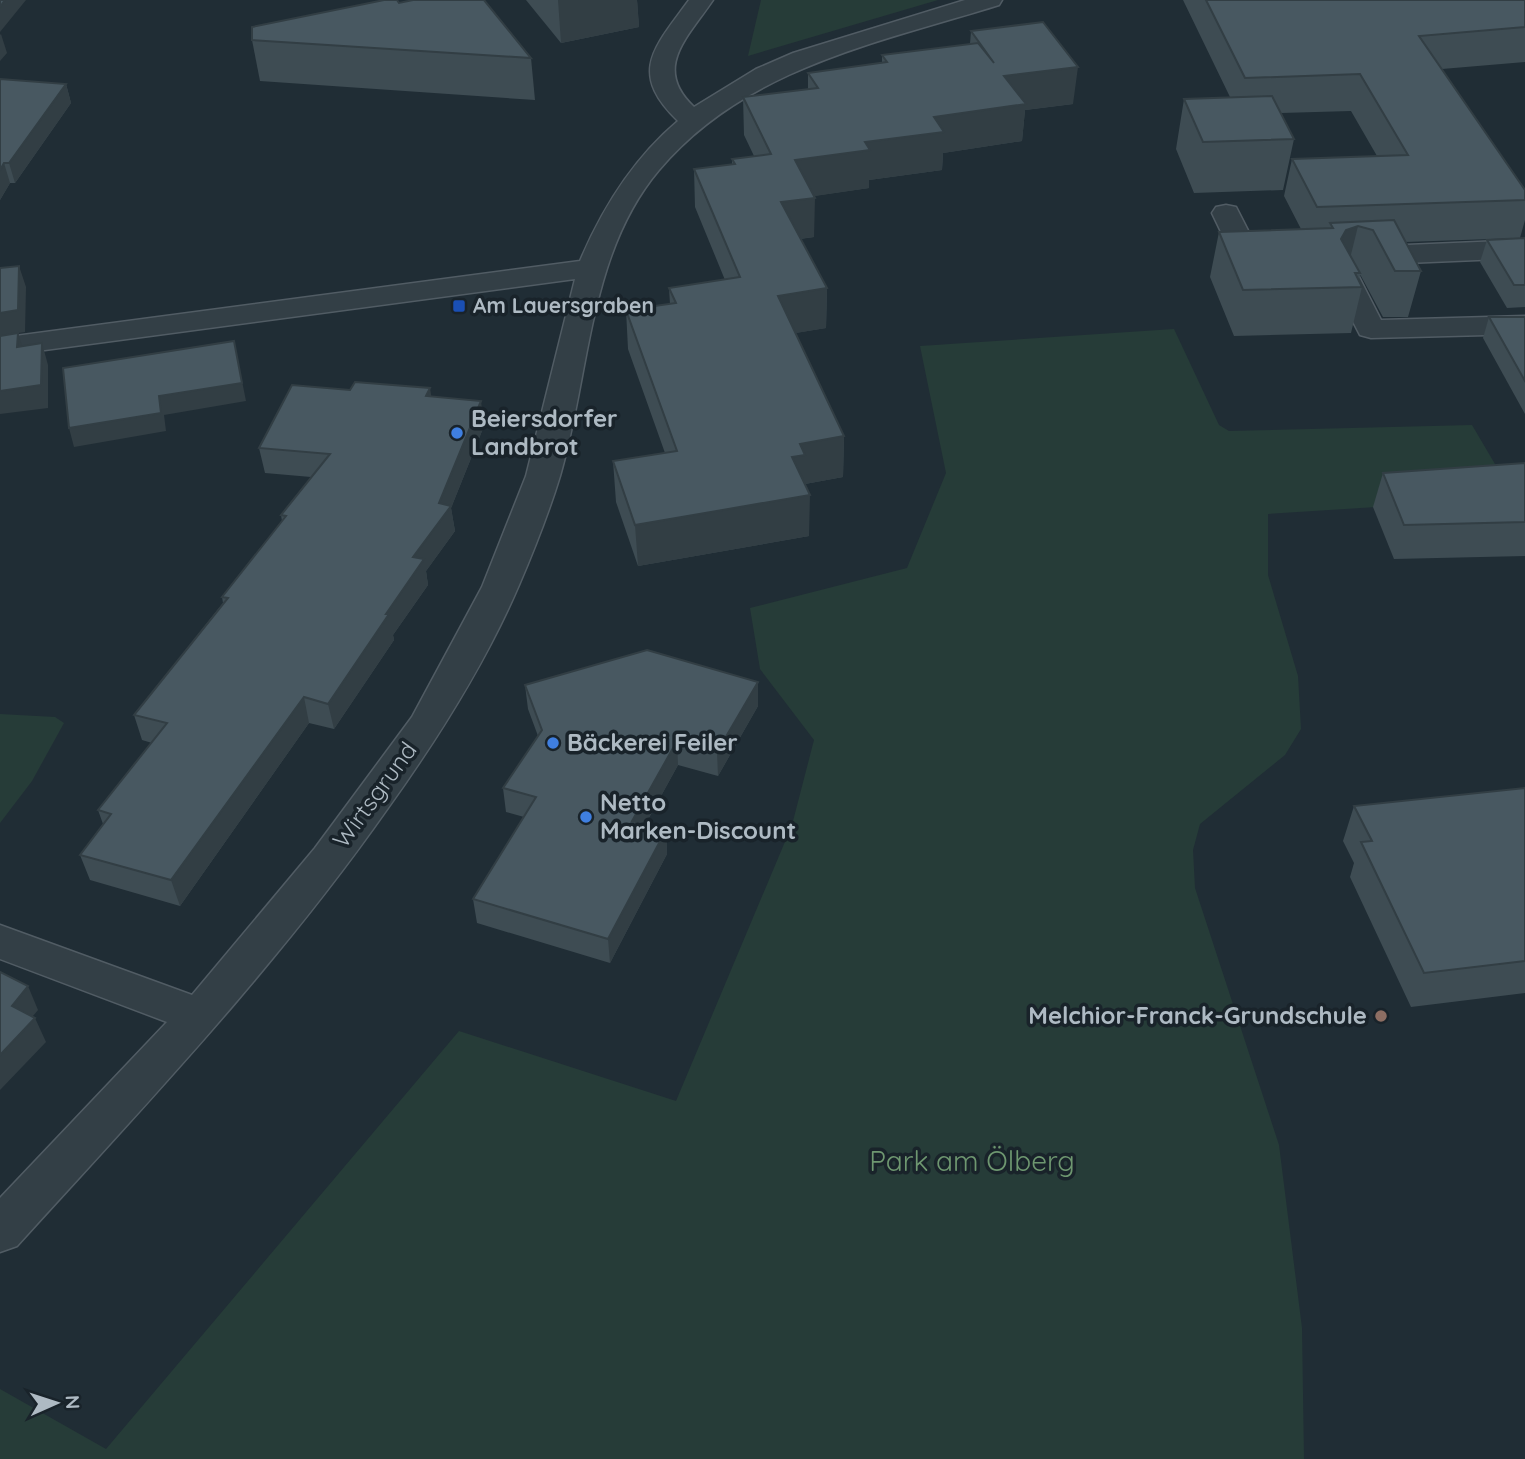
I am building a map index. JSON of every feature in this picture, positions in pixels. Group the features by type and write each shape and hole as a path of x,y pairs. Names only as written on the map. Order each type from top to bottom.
{"street":[{"path":"691,119 672,103 660,85 659,68 701,0"},
{"path":"0,347 592,268 604,232 622,198 657,153 691,119 779,68 802,58 990,0"},
{"path":"1226,213 1247,259 1290,258"},
{"path":"1331,257 1525,249"},
{"name":"Wirtsgrund","path":"0,1231 200,1016 330,859 427,724 500,587 543,476 592,268"},
{"path":"1348,284 1371,329 1525,325"},
{"path":"0,942 200,1016"}],"green space":[{"path":"761,0 938,0 748,56"},
{"name":"Park am Ölberg","path":"1174,329 1219,425 1229,431 1472,425 1515,498 1268,514 1268,575 1298,676 1301,729 1285,755 1200,824 1193,850 1195,888 1279,1145 1302,1328 1304,1459 0,1459 0,1389 106,1449 459,1031 676,1101 792,825 814,740 760,669 750,608 907,568 946,473 920,346"},
{"path":"0,714 55,717 64,723 32,781 0,823"}],"building":[{"path":"384,0 397,0 399,3 413,0 484,0 531,58 252,40 252,27"},
{"path":"1206,0 1525,0 1525,27 1419,36 1525,190 1525,200 1317,207 1292,159 1408,155 1360,74 1245,78"},
{"path":"1043,22 1078,67 1004,76 1026,104 934,117 944,132 865,142 870,150 795,160 815,198 781,202 827,288 778,296 844,436 800,444 805,455 792,457 810,495 635,525 613,461 677,451 626,310 676,303 669,288 740,277 694,169 735,164 732,159 771,154 743,97 818,88 808,73 887,62 882,55 978,43 994,63 971,31"},
{"path":"0,79 66,84 9,163 4,163 0,170"},
{"path":"1272,96 1294,139 1203,142 1184,99"},
{"path":"1394,220 1421,271 1395,271 1373,230 1358,226 1346,230 1341,239 1360,273 1355,273 1362,287 1243,290 1219,232 1333,228 1330,223"},
{"path":"1525,238 1525,285 1514,285 1487,240"},
{"path":"19,266 18,310 0,313 0,268"},
{"path":"1489,317 1525,317 1525,381"},
{"path":"18,333 17,347 42,343 41,385 0,391 0,336"},
{"path":"234,341 242,383 159,396 161,413 69,428 63,368"},
{"path":"355,382 430,388 426,396 481,401 439,503 451,506 413,557 424,559 328,704 304,697 171,880 80,855 111,814 98,810 167,723 134,715 228,598 222,597 286,516 281,515 330,454 259,448 292,385 350,390"},
{"path":"1525,463 1525,522 1404,525 1383,473"},
{"name":"Netto Marken-Discount","path":"647,650 758,682 717,752 677,741 632,821 666,830 608,939 473,899 536,797 503,788 542,730 525,685"},
{"path":"1525,788 1525,961 1424,973 1361,842 1372,841 1354,806"},
{"path":"0,972 28,986 12,1006 35,1018 0,1055"}],"place":[{"name":"Am Lauersgraben","path":"459,306"},
{"name":"Beiersdorfer Landbrot","path":"457,433"},
{"name":"Bäckerei Feiler","path":"553,743"},
{"name":"Netto Marken-Discount","path":"586,817"},
{"name":"Melchior-Franck-Grundschule","path":"1381,1016"}]}
